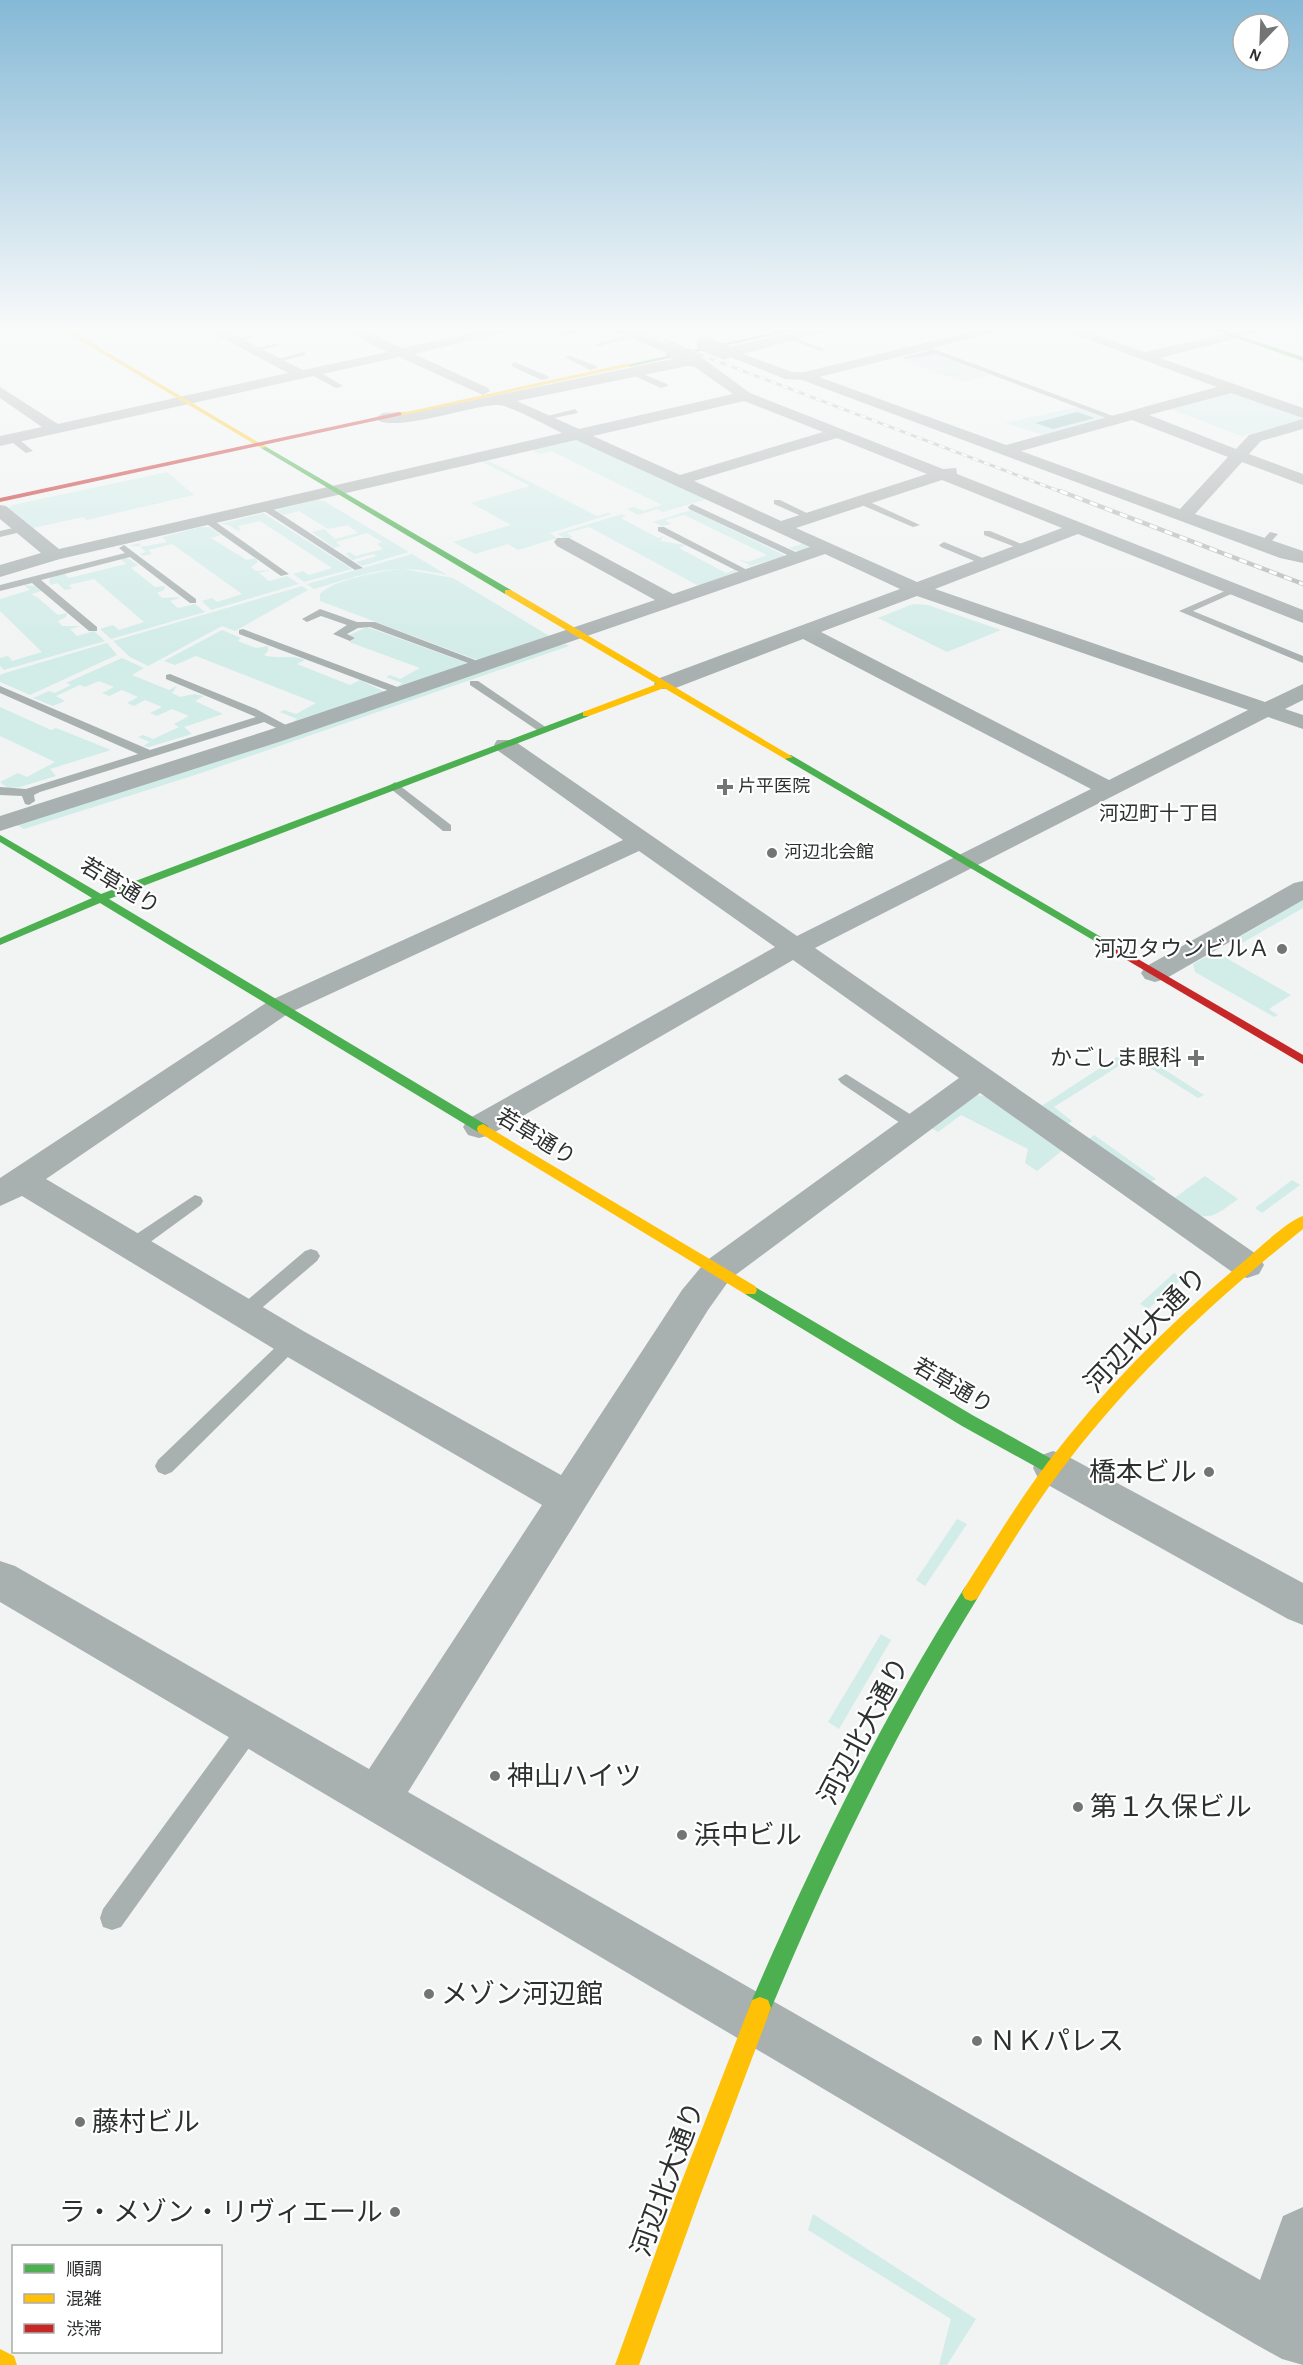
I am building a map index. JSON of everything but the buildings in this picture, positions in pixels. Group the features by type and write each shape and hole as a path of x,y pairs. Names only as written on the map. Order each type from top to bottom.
{"street":[{"path":"6,440 22,436"},
{"path":"247,436 1303,1060"},
{"path":"0,500 296,436"},
{"path":"0,571 55,555 569,436"},
{"path":"584,436 916,590 1303,722"},
{"path":"680,480 827,436"},
{"path":"847,436 1303,617"},
{"path":"968,436 1183,516 1268,540 1303,557"},
{"path":"1005,450 1054,436"},
{"path":"1189,436 1303,480"},
{"path":"1183,516 1239,456 1245,439 1261,436"},
{"path":"987,464 1022,456"},
{"path":"780,527 969,467"},
{"path":"0,510 55,555"},
{"path":"0,942 99,898 1079,528"},
{"path":"0,824 33,803 291,731 404,693 478,674 578,633 826,548"},
{"path":"571,550 672,601"},
{"path":"805,632 1109,789"},
{"path":"479,1127 796,947 1303,691"},
{"path":"505,745 1247,1265"},
{"name":"若草通り","path":"0,838 968,1420 1053,1468"},
{"path":"10,1187 279,1007 641,841"},
{"path":"1155,973 1303,889"},
{"path":"377,1799 695,1300 718,1270 981,1077"},
{"path":"10,1187 132,1246 292,1342 567,1499"},
{"name":"河辺北大通り","path":"627,2365 714,2124 756,2019 857,1791 904,1701 935,1649 1053,1468 1149,1356 1247,1265 1303,1221"},
{"path":"1053,1468 1303,1605"},
{"path":"0,1580 1289,2330 1303,2236"},
{"path":"0,2361 5,2365"}],"lane":[{"path":"6,440 29,450"},
{"path":"860,501 916,525"},
{"path":"777,502 811,517"},
{"path":"264,507 358,568"},
{"path":"692,507 799,557"},
{"path":"207,520 284,574"},
{"path":"0,534 22,528"},
{"path":"661,529 750,574"},
{"path":"987,533 1026,548"},
{"path":"666,541 677,537"},
{"path":"116,542 192,601"},
{"path":"944,545 987,563"},
{"path":"0,588 132,554"},
{"path":"257,568 270,564"},
{"path":"34,579 93,629"},
{"path":"164,594 178,590"},
{"path":"1234,590 1184,611 1303,660"},
{"path":"307,619 320,612 356,625"},
{"path":"65,622 80,618"},
{"path":"350,638 338,634 356,625 371,624 478,674 544,730"},
{"path":"243,632 404,693"},
{"path":"273,654 284,648"},
{"path":"170,677 291,731"},
{"path":"180,693 193,687"},
{"path":"0,688 149,754"},
{"path":"0,791 33,803 36,789 265,718"},
{"path":"395,786 447,828"},
{"path":"846,1079 915,1125"},
{"path":"132,1246 195,1201"},
{"path":"244,1313 311,1256"},
{"path":"165,1466 292,1342"},
{"path":"112,1918 251,1726"}],"shaded area":[{"path":"581,440 811,547 800,551 792,550 789,548 802,544 707,499 663,512 657,509 638,515 627,509 634,507 643,511 662,505 551,451 540,454 532,450"},
{"path":"487,460 597,516 612,514 550,533 557,538 518,550 508,544 475,554 453,542 511,525 471,503 530,486 482,462"},
{"path":"167,472 194,495 87,520 83,517 33,528 9,508 13,505"},
{"path":"317,500 324,501 409,552 362,566 356,562 377,556 373,554 352,560 346,554 349,552 356,556 383,549 377,544 382,542 367,533 336,542 341,546 334,548 312,532 324,529 335,539 358,533 348,525 328,529 299,511 284,515 276,510"},
{"path":"691,510 784,557 745,567 750,565 737,559 748,562 767,555 684,515 665,520 671,524 662,526 653,522"},
{"path":"263,513 352,569 304,582 293,574 303,571 309,575 332,568 260,521 238,526 241,530 238,531 229,525 220,524"},
{"path":"622,514 626,516 621,518 658,538 664,536 660,541 686,545 679,548 726,573 735,570 736,572 699,586 589,527 567,533 573,537 566,539 557,534"},
{"path":"200,527 209,527 221,535 211,538 247,560 255,558 258,562 251,567 256,571 271,570 259,573 269,581 287,576 299,584 211,610 202,601 212,598 217,602 242,594 172,544 148,550 152,554 143,556 140,554 146,552 140,547 167,542 162,537"},
{"path":"412,554 447,575 394,569 365,574 314,589 307,584"},
{"path":"127,558 138,565 131,568 155,587 165,586 164,590 157,593 162,598 178,597 180,598 170,601 178,608 195,604 205,612 111,639 100,629 113,625 119,630 144,622 94,579 69,585 72,589 65,590 57,583 51,585 49,582 50,578 63,573 69,578 126,564 121,559"},
{"path":"403,569 453,578 551,637 480,661 320,601 320,594 335,584 384,571"},
{"path":"24,585 35,586 42,591 31,594 58,615 67,613 66,617 58,621 62,626 81,626 70,629 77,636 94,631 105,641 4,670 0,666 0,658 8,656 12,661 42,652 0,611 0,599 30,590"},
{"path":"302,586 308,590 235,631 222,626 148,666 130,657 113,641"},
{"path":"913,604 928,605 1001,630 947,652 878,618"},
{"path":"367,627 470,664 398,686 402,683 386,677 390,675 400,679 420,668 349,642 356,638 349,635"},
{"path":"222,630 241,638 238,641 256,648 268,646 268,651 264,655 300,658 305,660 297,664 350,685 360,680 385,692 292,722 297,719 280,712 284,710 296,714 316,703 196,656 175,665 164,661"},
{"path":"107,643 117,655 30,695 0,682 0,675 5,673"},
{"path":"566,644 569,646 195,775 24,829 17,825 555,646"},
{"path":"122,658 144,668 132,675 169,690 177,686 172,693 180,697 194,694 204,696 195,701 223,714 184,727 192,734 149,747 143,746 150,742 138,737 143,735 153,739 179,727 174,724 189,716 172,709 157,716 150,713 162,707 145,700 134,706 127,703 138,697 122,690 109,696 102,693 114,687 99,681 85,687 80,685 56,696 65,701 53,706 33,698 49,691 55,693 71,685 66,683"},
{"path":"0,707 51,730 56,728 111,750 50,769 56,776 20,787 8,788 0,782 18,773 27,777 55,762 0,736"},
{"path":"1303,900 1303,908 1242,943 1228,944"},
{"path":"1211,954 1221,955 1291,995 1269,1009 1278,1015 1274,1017 1195,972 1193,964"},
{"path":"1131,1048 1204,1095 1198,1098 1133,1057 1054,1107 1072,1121 1066,1125 1040,1107"},
{"path":"976,1095 991,1097 1064,1149 1037,1171 1025,1163 1028,1149 961,1115 938,1132 931,1128"},
{"path":"1094,1135 1156,1179 1149,1183 1088,1140"},
{"path":"1205,1176 1238,1199 1219,1212 1206,1216 1193,1212 1173,1199"},
{"path":"1292,1180 1300,1185 1262,1213 1255,1208"},
{"path":"1174,1273 1182,1279 1148,1309 1140,1304"},
{"path":"957,1519 967,1524 925,1586 916,1580"},
{"path":"881,1634 891,1640 839,1729 828,1722"},
{"path":"813,2214 976,2319 947,2365 939,2365 951,2319 808,2230"}],"railway":[{"path":"915,436 1064,493"},
{"path":"1060,491 1303,584"}],"traffic: fast":[{"path":"263,447 508,592"},
{"path":"0,942 136,883 586,714"},
{"path":"788,757 1107,944"},
{"path":"0,838 483,1129"},
{"path":"750,1290 968,1421 1053,1468"},
{"path":"760,2008 806,1901 856,1796 911,1693 971,1593"}],"traffic: slow":[{"path":"245,436 263,447"},
{"path":"508,592 788,757"},
{"path":"586,714 665,684"},
{"path":"483,1129 750,1290"},
{"path":"971,1593 1043,1482 1081,1432 1110,1399 1139,1367 1202,1306 1303,1221"},
{"path":"627,2365 688,2196 760,2008"},
{"path":"0,2361 5,2365"}],"traffic: jam":[{"path":"0,500 296,436"},
{"path":"1107,944 1303,1060"}],"place":[{"name":"片平医院","path":"725,787"},
{"name":"河辺北会館","path":"772,853"},
{"name":"河辺タウンビルＡ","path":"1282,949"},
{"name":"かごしま眼科","path":"1196,1058"},
{"name":"橋本ビル","path":"1209,1472"},
{"name":"神山ハイツ","path":"495,1776"},
{"name":"第１久保ビル","path":"1078,1807"},
{"name":"浜中ビル","path":"682,1835"},
{"name":"メゾン河辺館","path":"429,1994"},
{"name":"ＮＫパレス","path":"977,2041"},
{"name":"藤村ビル","path":"80,2122"},
{"name":"ラ・メゾン・リヴィエール","path":"395,2212"}],"district":[{"name":"河辺町十丁目","path":"1159,814"}]}
